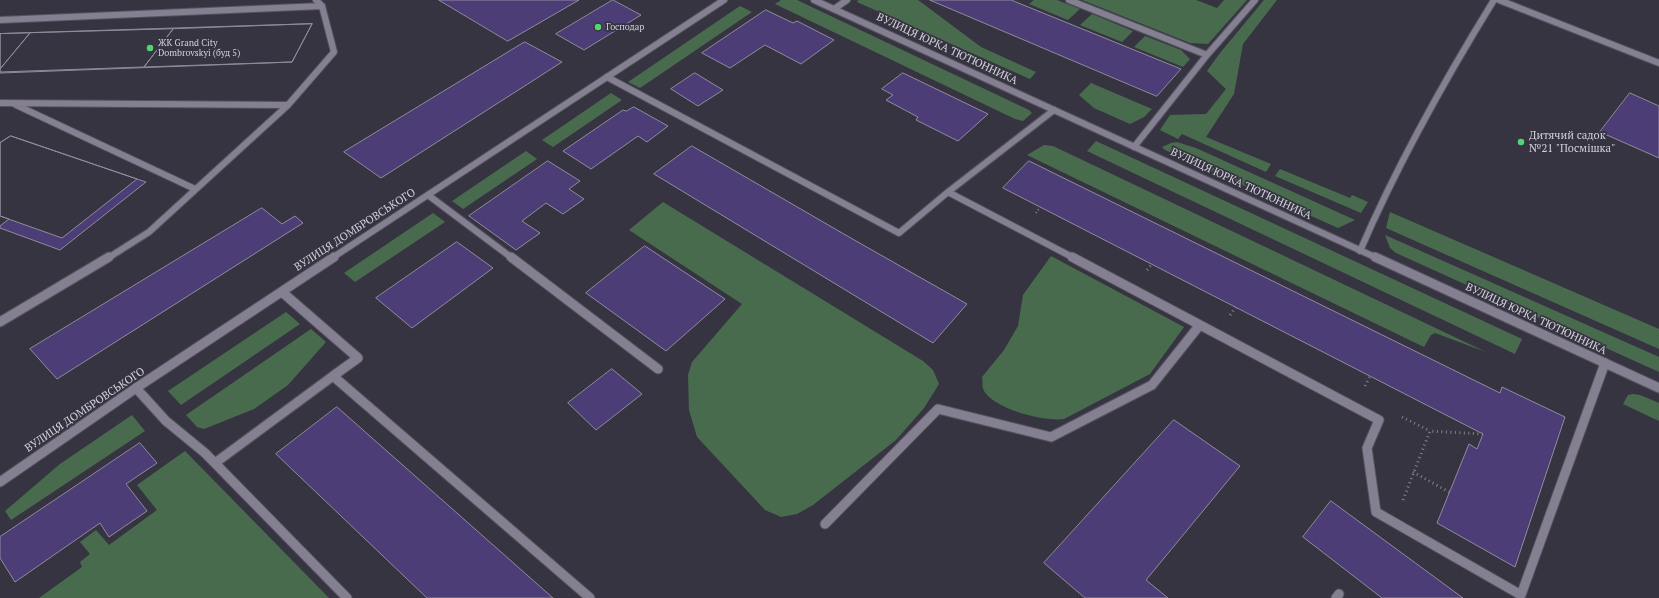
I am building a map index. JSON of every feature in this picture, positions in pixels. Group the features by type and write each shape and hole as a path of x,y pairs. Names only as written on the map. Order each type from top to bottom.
{"street":[{"path":"0,322 104,261 149,232 288,105 334,52 322,6 316,0"},
{"name":"ВУЛИЦЯ ДОМБРОВСЬКОГО","path":"0,482 136,388 724,0"},
{"name":"ВУЛИЦЯ ЮРКА ТЮТЮННИКА","path":"814,0 1659,388"},
{"path":"834,9 847,0"},
{"path":"1069,0 1207,55"},
{"path":"1134,148 1207,55 1255,0"},
{"path":"1360,251 1392,179 1468,42 1494,0"},
{"path":"1499,0 1659,63"},
{"path":"0,20 322,6"},
{"path":"607,77 898,233 948,192 1054,110"},
{"path":"0,103 288,105"},
{"path":"11,103 195,189"},
{"path":"948,192 1379,420 1367,448 1376,512 1521,595 1605,363"},
{"path":"428,196 658,369"},
{"path":"215,463 358,358 282,292"},
{"path":"825,524 938,409 1051,437 1152,385 1199,326"},
{"path":"333,376 590,598"},
{"path":"136,388 166,421 205,453 347,598"}],"path":[{"path":"1395,523 1413,472 1430,431 1483,434"},
{"path":"1413,472 1449,492"}],"green space":[{"path":"781,0 797,0 1029,110 1032,113 1023,121 1015,119 775,4"},
{"path":"858,0 918,0 981,47 1036,72 1030,79 857,2"},
{"path":"1034,0 1057,0 1080,9 1068,20 1029,4"},
{"path":"1082,0 1196,0 1217,8 1224,0 1247,0 1208,44 1190,43"},
{"path":"1264,0 1277,0 1243,44 1234,94 1206,137 1271,164 1266,172 1182,134 1178,139 1160,130 1170,115 1206,114 1226,89 1207,71"},
{"path":"740,6 752,12 640,88 628,82"},
{"path":"1092,14 1133,31 1122,42 1080,25"},
{"path":"1145,36 1181,50 1190,59 1183,67 1134,47"},
{"path":"1091,83 1152,109 1144,117 1130,124 1094,108 1079,95"},
{"path":"611,93 622,100 553,147 542,140"},
{"path":"1096,141 1522,339 1515,354 1087,151"},
{"path":"1177,142 1196,148 1355,220 1338,228 1165,150 1162,147"},
{"path":"1044,145 1053,146 1486,352 1435,333 1431,335 1424,347 1027,155"},
{"path":"526,151 537,159 463,209 452,201"},
{"path":"1280,169 1350,198 1352,195 1368,202 1361,213 1275,176"},
{"path":"663,202 923,361 933,370 939,384 924,408 896,440 813,505 797,514 781,517 765,510 697,437 689,410 688,375 692,362 742,304 629,230"},
{"path":"1390,212 1659,329 1659,349 1386,228"},
{"path":"433,213 445,222 355,282 344,273"},
{"path":"1385,235 1659,357 1659,372 1396,253 1390,248"},
{"path":"1051,256 1184,327 1150,374 1064,419 1032,416 1020,413 997,403 988,396 983,389 982,377 1004,350 1018,326 1023,295"},
{"path":"286,312 300,324 181,405 168,391"},
{"path":"311,329 326,342 288,385 254,409 204,429 197,427 186,415"},
{"path":"1628,395 1640,395 1659,403 1659,421 1623,404"},
{"path":"132,415 145,431 11,520 5,511 60,464"},
{"path":"185,451 329,598 39,598 82,567 80,562 90,554 80,542 96,530 109,545 157,510 137,485"}],"building":[{"path":"439,0 579,0 508,41"},
{"path":"613,0 641,15 584,50 556,34"},
{"path":"930,0 1011,0 1181,69 1157,96"},
{"path":"766,10 793,23 797,21 834,40 801,64 765,45 730,68 702,53"},
{"path":"312,24 292,62 144,67 173,29"},
{"name":"ЖК Grand City Dombrovskyi (буд 5)","path":"312,24 292,62 0,73 0,34"},
{"path":"173,29 144,67 0,72 0,69 30,33"},
{"path":"30,33 0,69 0,34"},
{"path":"525,42 562,62 381,178 344,152"},
{"path":"695,73 723,90 698,106 671,89"},
{"path":"903,73 988,114 958,141 916,120 918,117 886,100 893,95 882,89"},
{"path":"1630,93 1659,106 1659,158 1600,132"},
{"path":"634,107 668,126 647,142 638,136 591,169 563,151 623,110 626,111"},
{"path":"11,136 137,179 62,238 0,216 0,143"},
{"path":"11,136 146,182 60,250 0,228 0,226 9,219 0,216 0,143"},
{"path":"692,146 967,304 933,343 654,174"},
{"path":"548,161 580,181 569,189 584,199 563,214 546,203 522,221 540,233 516,250 469,216"},
{"path":"1029,161 1500,393 1502,387 1565,417 1515,567 1437,523 1469,444 1477,449 1483,434 1003,188"},
{"path":"262,208 282,224 295,216 303,223 57,379 30,349"},
{"path":"457,242 493,268 412,328 376,298"},
{"path":"645,246 725,299 666,351 586,293"},
{"path":"612,369 642,394 596,430 568,403"},
{"path":"337,407 553,598 427,598 276,454"},
{"path":"1174,420 1240,466 1146,580 1168,598 1085,598 1044,563"},
{"path":"140,443 157,463 126,484 147,511 109,537 100,523 15,582 0,558 0,537"},
{"path":"1331,501 1463,598 1382,598 1303,537"}],"place":[{"name":"Господар","path":"598,27"},
{"name":"ЖК Grand City Dombrovskyi (буд 5)","path":"150,48"},
{"name":"Дитячий садок №21 \"Посмішка\"","path":"1521,142"}]}
